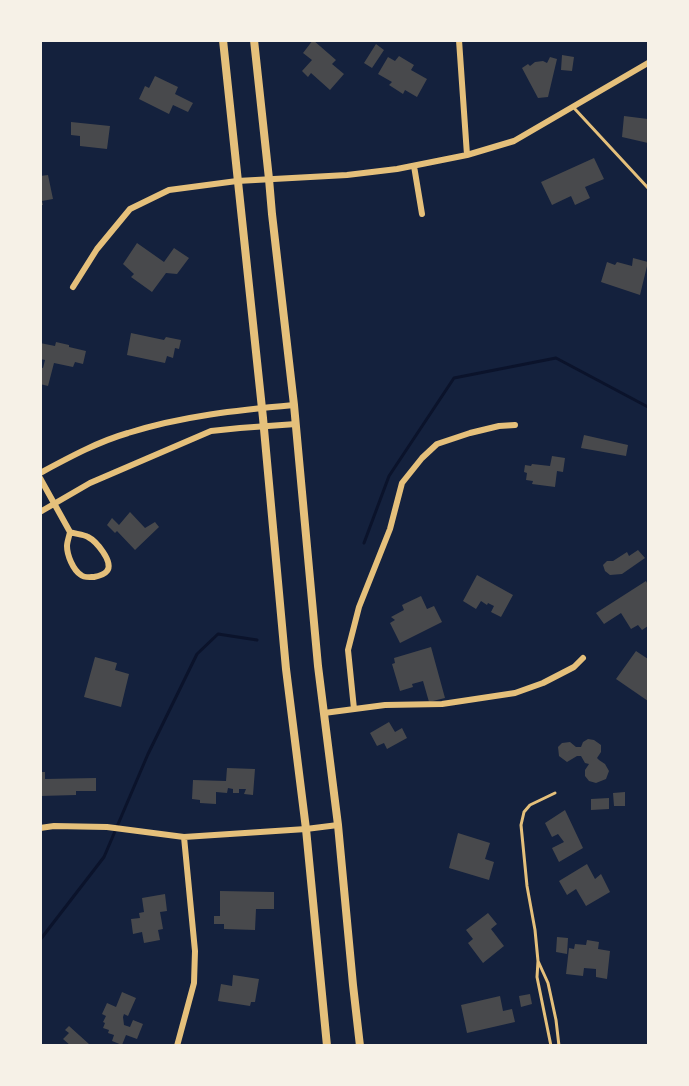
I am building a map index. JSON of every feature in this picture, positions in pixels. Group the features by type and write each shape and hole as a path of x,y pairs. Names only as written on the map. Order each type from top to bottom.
{"main road":[{"path":"223,40 264,427 286,669 306,829 327,1046"},
{"path":"254,40 296,424 318,666 338,825 360,1046"}],"street":[{"path":"459,43 466,155"},
{"path":"73,287 97,249 130,209 169,190 237,181 397,169 466,155 514,141 648,63"},
{"path":"414,166 422,214"},
{"path":"40,473 126,433 180,420 238,410 294,405"},
{"path":"40,512 90,483 211,431 296,424"},
{"path":"354,709 348,650 358,607 390,529 402,483 422,458 437,444 470,433 515,424"},
{"path":"40,478 70,532 89,537 106,556 109,566 107,572 99,576 81,576 69,556 67,545 70,532"},
{"path":"324,713 386,705 442,704 515,693 543,683 574,667 583,658"},
{"path":"40,828 107,826 184,837 338,825"},
{"path":"177,1046 194,983 195,951 184,837"}],"lane":[{"path":"459,43 465,40"},
{"path":"572,107 648,188"},
{"path":"551,1046 537,977 535,930 525,877 521,825 524,812 530,805 555,794"},
{"path":"538,961 548,983 560,1046"}],"building":[{"path":"313,40 336,60 332,64 344,74 330,90 311,73 308,77 302,71 312,60 303,53"},
{"path":"376,44 384,50 372,68 364,63"},
{"path":"562,55 574,57 572,71 561,70"},
{"path":"399,56 414,65 411,70 427,79 417,97 405,90 403,94 389,85 392,82 378,74 388,57 395,61"},
{"path":"550,57 557,59 548,97 538,98 522,68 535,62 547,63"},
{"path":"155,76 178,87 175,94 193,103 188,112 173,105 169,114 139,99 145,86 149,88"},
{"path":"624,116 648,119 648,143 622,137"},
{"path":"71,122 110,126 107,149 80,146 80,136 71,135"},
{"path":"594,158 604,179 585,187 590,198 575,205 571,196 552,205 541,182"},
{"path":"48,175 53,199 42,201 43,205 40,205 40,176"},
{"path":"137,243 164,262 174,248 189,258 177,274 166,273 152,292 131,277 134,274 123,264"},
{"path":"633,258 648,262 640,295 601,282 607,262 632,266"},
{"path":"131,333 164,340 166,337 181,340 179,349 175,348 173,358 167,356 165,363 127,355"},
{"path":"56,342 86,351 83,364 75,362 73,367 54,363 48,386 40,384 40,367 43,368 45,360 40,359 40,343 55,346"},
{"path":"584,435 628,445 626,456 581,448"},
{"path":"552,456 565,458 563,472 557,471 555,487 532,484 533,481 526,480 525,465 550,466"},
{"path":"130,512 145,528 155,522 159,527 135,550 117,531 115,533 107,525 112,518 119,525"},
{"path":"638,550 645,558 622,574 610,575 605,571 603,565 607,561 613,561 627,552 629,556"},
{"path":"477,575 513,595 501,617 491,612 494,606 488,603 487,605 481,601 476,609 463,601"},
{"path":"646,581 648,585 648,626 642,630 638,625 631,629 621,613 604,624 596,613"},
{"path":"421,596 427,609 434,606 442,622 400,643 390,623 395,620 391,617 404,610 402,605"},
{"path":"431,647 445,698 429,702 423,681 400,691 392,664 395,663 394,658"},
{"path":"636,651 648,659 648,701 616,679"},
{"path":"95,657 117,663 115,670 129,674 121,707 84,697"},
{"path":"389,722 395,732 402,728 407,738 387,749 384,743 377,746 370,733"},
{"path":"588,739 601,745 601,752 597,758 605,764 609,771 606,779 596,783 589,781 585,776 585,770 589,764 585,763 581,756 567,762 559,756 558,747 562,743 570,742 576,747 581,747"},
{"path":"227,768 255,769 253,795 244,794 246,789 239,789 239,793 233,793 233,789 228,788 227,793 216,792 216,804 200,803 200,800 192,799 193,780 226,781"},
{"path":"40,772 45,772 45,779 96,778 96,791 76,791 76,795 40,796"},
{"path":"625,792 625,806 614,806 613,793"},
{"path":"609,798 609,809 591,810 591,799"},
{"path":"565,810 583,848 559,862 552,848 564,842 558,834 552,837 545,823"},
{"path":"458,833 490,843 485,859 494,862 489,880 449,868"},
{"path":"587,864 595,879 601,874 610,892 586,906 576,889 567,895 559,881"},
{"path":"220,891 274,892 274,909 256,909 255,930 224,929 224,924 214,924 214,916 220,916"},
{"path":"165,894 167,911 160,912 163,929 158,930 160,940 144,943 142,932 133,934 131,919 140,918 139,913 144,912 142,898"},
{"path":"488,913 497,924 491,929 504,946 483,963 468,943 473,939 466,930"},
{"path":"557,937 568,938 567,954 556,952"},
{"path":"587,940 599,942 598,949 610,951 607,979 596,977 596,969 584,968 583,976 566,974 569,948 574,949 575,944 586,945"},
{"path":"233,975 259,979 255,1002 251,1002 250,1006 218,1001 221,984 232,986"},
{"path":"122,992 136,998 128,1016 124,1014 124,1025 130,1027 133,1020 143,1024 137,1039 126,1035 122,1045 112,1041 114,1035 103,1028 106,1016 102,1014 107,1003 116,1007"},
{"path":"530,994 532,1004 521,1007 519,996"},
{"path":"500,996 503,1011 512,1009 515,1022 467,1033 461,1005"},
{"path":"69,1026 89,1044 87,1046 71,1046 63,1039 69,1033 65,1030"}],"waterway":[{"path":"364,543 389,476 454,378 556,358 648,407"},
{"path":"40,940 104,857 148,754 197,654 218,634 257,640"}]}
